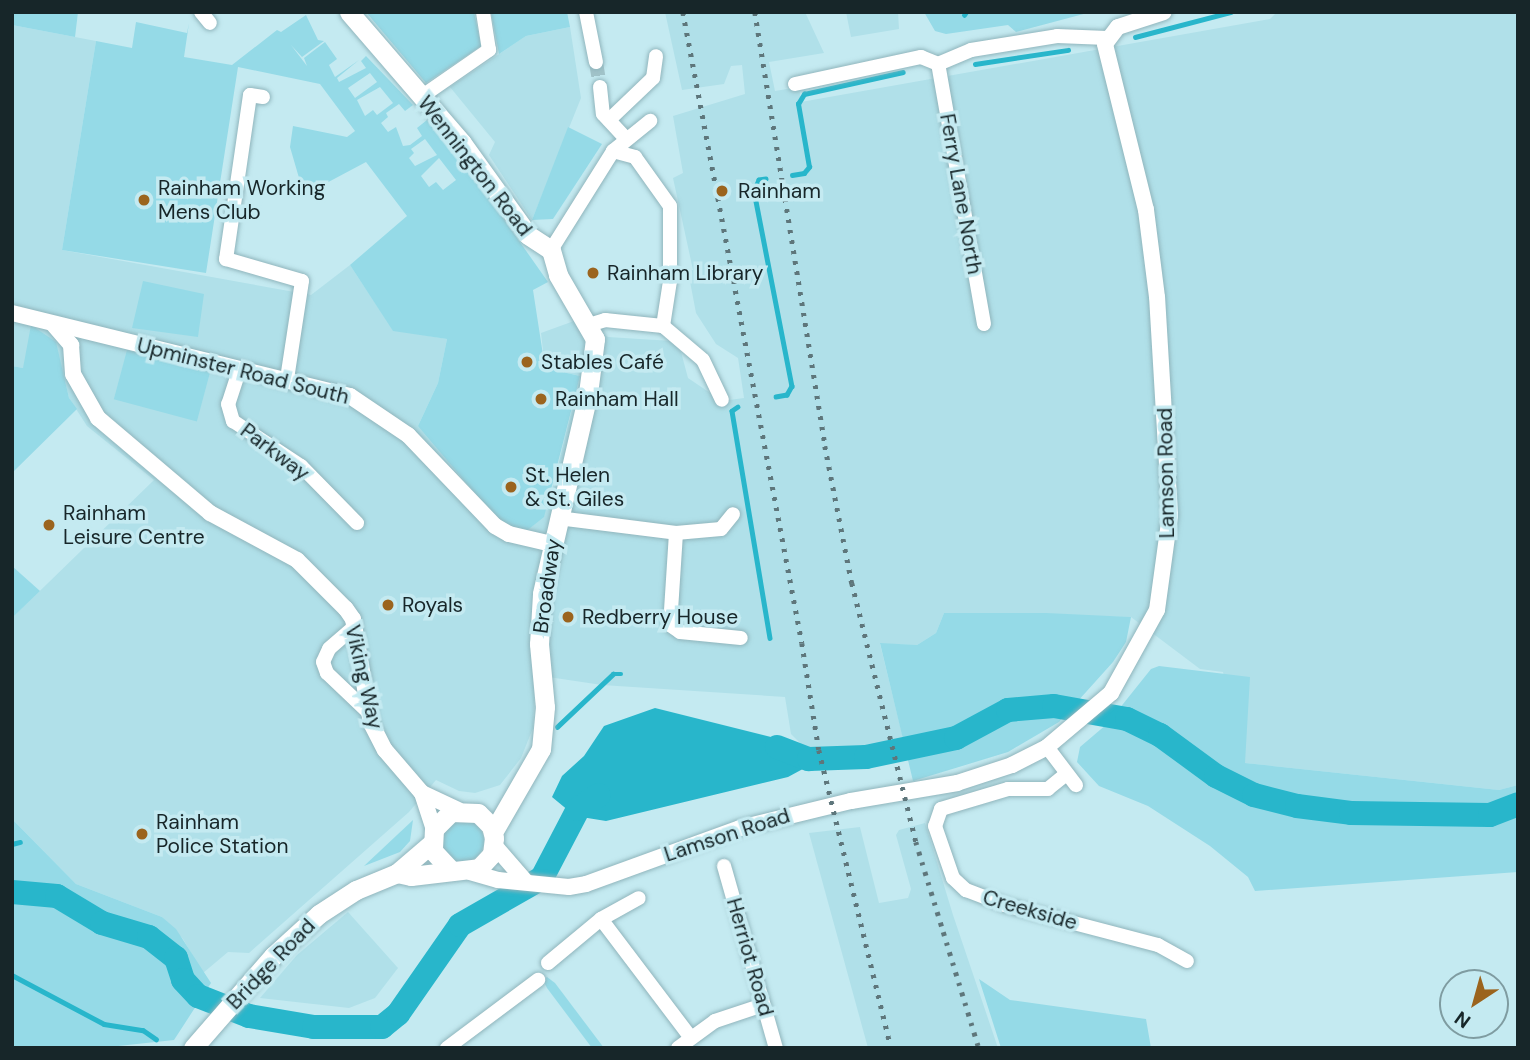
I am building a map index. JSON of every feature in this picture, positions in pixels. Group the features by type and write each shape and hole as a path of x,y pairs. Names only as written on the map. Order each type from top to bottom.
{"main road":[{"name":"Wennington Road","path":"349,12 462,143 527,235 551,250"},
{"name":"Broadway","path":"514,794 541,749 545,707 539,644 552,544 596,355 589,326 555,270 551,250"},
{"name":"Bridge Road","path":"193,1048 273,956 330,906 397,873 433,836 443,816 468,812 514,794"},
{"path":"433,836 437,859 460,871 486,862 514,794"},
{"path":"468,812 494,838"},
{"name":"Bridge Road","path":"397,873 460,871"}],"street":[{"path":"421,97 489,50 483,12"},
{"path":"586,12 596,62"},
{"path":"795,85 921,57 938,64 971,50 1057,36 1107,38 1118,27 1164,12"},
{"name":"Lamson Road","path":"460,871 562,887 597,881 751,825 851,801 957,783 1012,765 1046,747 1077,725 1111,693 1157,610 1171,515 1157,297 1146,210 1105,53 1107,38"},
{"path":"609,120 653,78 656,56"},
{"name":"Ferry Lane North","path":"938,64 984,324"},
{"path":"600,87 603,114 626,139"},
{"path":"263,97 250,95 226,260 302,281 287,379"},
{"path":"551,250 613,151 650,121"},
{"path":"613,151 635,157 670,206 670,281 663,326"},
{"path":"12,313 53,324 71,345 87,332"},
{"path":"589,326 605,320 663,326 703,360 722,400"},
{"name":"Upminster Road South","path":"53,324 350,396 380,413 408,435 495,526 509,534 552,544"},
{"name":"Viking Way","path":"71,345 73,374 87,406 194,500 239,532 306,568 346,609 354,627 369,713 385,750 422,793"},
{"name":"Parkway","path":"240,368 228,404 233,421 301,466 356,523"},
{"path":"558,518 676,533 721,529 733,514"},
{"path":"676,533 670,625 680,632 741,638"},
{"path":"354,627 329,649 323,662 327,673 369,713"},
{"name":"Creekside","path":"1046,747 1071,780 1048,789 1008,789 938,811 935,826 953,878 966,890 996,901 1158,945 1187,961"},
{"path":"422,793 468,812"},
{"path":"422,793 433,836"},
{"path":"494,838 526,882"},
{"name":"Herriot Road","path":"724,866 776,1048"},
{"path":"548,963 601,919 639,898"},
{"path":"601,919 691,1038"},
{"path":"456,1045 538,980"},
{"path":"678,1048 715,1021 763,1005"}],"shaded area":[{"path":"12,12 78,12 75,37 12,25"},
{"path":"366,12 474,12 481,46 426,83"},
{"path":"491,12 567,12 570,27 526,36 499,54"},
{"path":"665,12 805,12 824,53 769,62 775,91 799,87 801,102 1270,19 1277,12 1518,12 1518,785 1499,790 1245,763 1223,672 1200,669 1131,617 944,613 936,633 917,645 880,644 905,746 843,762 812,755 791,734 785,697 602,685 535,675 533,728 521,758 500,785 475,793 459,791 436,780 409,812 249,953 228,952 203,973 183,939 162,917 76,884 12,819 12,618 154,480 87,426 69,398 55,342 23,368 12,366 12,25 96,41 62,250 311,295 350,265 393,330 447,339 438,383 418,426 551,494 580,376 545,368 541,333 574,321 608,337 672,341 681,352 688,378 722,401 744,398 738,358 716,344 696,313 688,271 693,270 673,178 683,173 673,116 745,94 742,65 731,66 724,84 682,90"},
{"path":"846,12 898,12 899,29 851,37"},
{"path":"924,12 1091,12 1016,32 1008,25 946,34 935,31"},
{"path":"306,15 318,40 324,41 302,57 291,45 307,66 304,58 325,42 337,59 329,65 335,77 359,60 337,78 339,82 366,68 361,61 366,56 413,105 405,111 399,104 386,113 388,117 381,123 388,132 396,127 403,146 410,145 422,136 417,128 427,120 465,164 548,282 533,290 545,368 580,376 544,517 525,532 502,525 418,426 438,383 447,339 393,331 350,265 407,216 366,162 304,195 290,147 293,126 347,137 355,131 320,84 238,67 206,273 62,250 96,41 132,48 136,22 187,33 189,23 184,57 232,65 277,30 281,32","holes":["370,73 377,82 355,98 348,88","380,87 393,103 377,115 373,110 365,116 357,100","425,139 437,155 415,166 409,158 414,153 411,149","439,158 456,180 443,190 436,182 429,187 421,176"]},
{"path":"570,27 581,98 532,220 489,155 495,142 450,87 526,36"},
{"path":"568,127 602,144 553,219 532,220"},
{"path":"143,281 204,294 198,337 132,328"},
{"path":"31,325 56,342 69,398 77,409 12,473 12,366 23,368"},
{"path":"127,350 210,372 197,422 114,399"},
{"path":"12,566 40,591 12,618"},
{"path":"944,613 1046,613 1131,617 1126,642 1113,662 1059,722 1008,752 913,781 880,643 917,645 936,633"},
{"path":"1159,666 1250,677 1245,763 1499,790 1518,785 1518,872 1255,891 1248,877 1210,846 1148,806 1099,786 1077,762 1080,747 1107,724 1151,669"},
{"path":"655,708 795,743 812,764 788,777 606,821 575,816 552,797 562,776 584,756 604,726"},
{"path":"12,819 76,884 162,917 176,929 211,983 174,1040 109,1047 12,1048"},
{"path":"413,820 410,841 400,852 364,866"},
{"path":"463,820 478,826 484,841 478,856 463,862 448,856 442,841 448,826"},
{"path":"925,823 998,1048 868,1048 809,833 860,827 879,903 908,898 911,889 896,835 899,830"},
{"path":"348,912 398,968 375,998 349,1008 260,998 297,955"},
{"path":"547,977 555,983 604,1048 592,1048 547,988 543,980"},
{"path":"979,979 1010,1000 1146,1019 1151,1048 1001,1048"}],"waterway":[{"path":"1135,37 1231,12"},
{"path":"975,64 1068,50"},
{"path":"792,175 804,173 809,167 798,104 804,94 903,72"},
{"path":"766,179 759,180 754,191 792,386 787,395 776,397"},
{"path":"738,407 732,411 770,638"},
{"path":"557,727 613,674 621,674"},
{"path":"777,747 809,759 866,757 956,738 1008,710 1054,706 1127,719 1160,735 1216,776 1254,795 1297,806 1351,813 1490,815 1518,804"},
{"path":"12,892 57,896 102,923 149,937 176,958 183,980 198,996 249,1016 314,1027 382,1027 398,1014 460,925 542,878 578,809 599,795"},
{"path":"12,844 20,842"},
{"path":"12,975 104,1024 143,1030 156,1039"}],"tunnel":[{"path":"596,62 600,87"}],"railway":[{"path":"683,12 802,643 819,750 891,1048"},
{"path":"755,12 825,446 852,583 916,842 979,1048"}],"place":[{"name":"Rainham","path":"722,191"},
{"name":"Rainham Working Mens Club","path":"144,200"},
{"name":"Rainham Library","path":"593,273"},
{"name":"Stables Café","path":"527,362"},
{"name":"Rainham Hall","path":"541,399"},
{"name":"St. Helen & St. Giles","path":"511,487"},
{"name":"Rainham Leisure Centre","path":"49,525"},
{"name":"Royals","path":"388,605"},
{"name":"Redberry House","path":"568,617"},
{"name":"Rainham Police Station","path":"142,834"}]}
